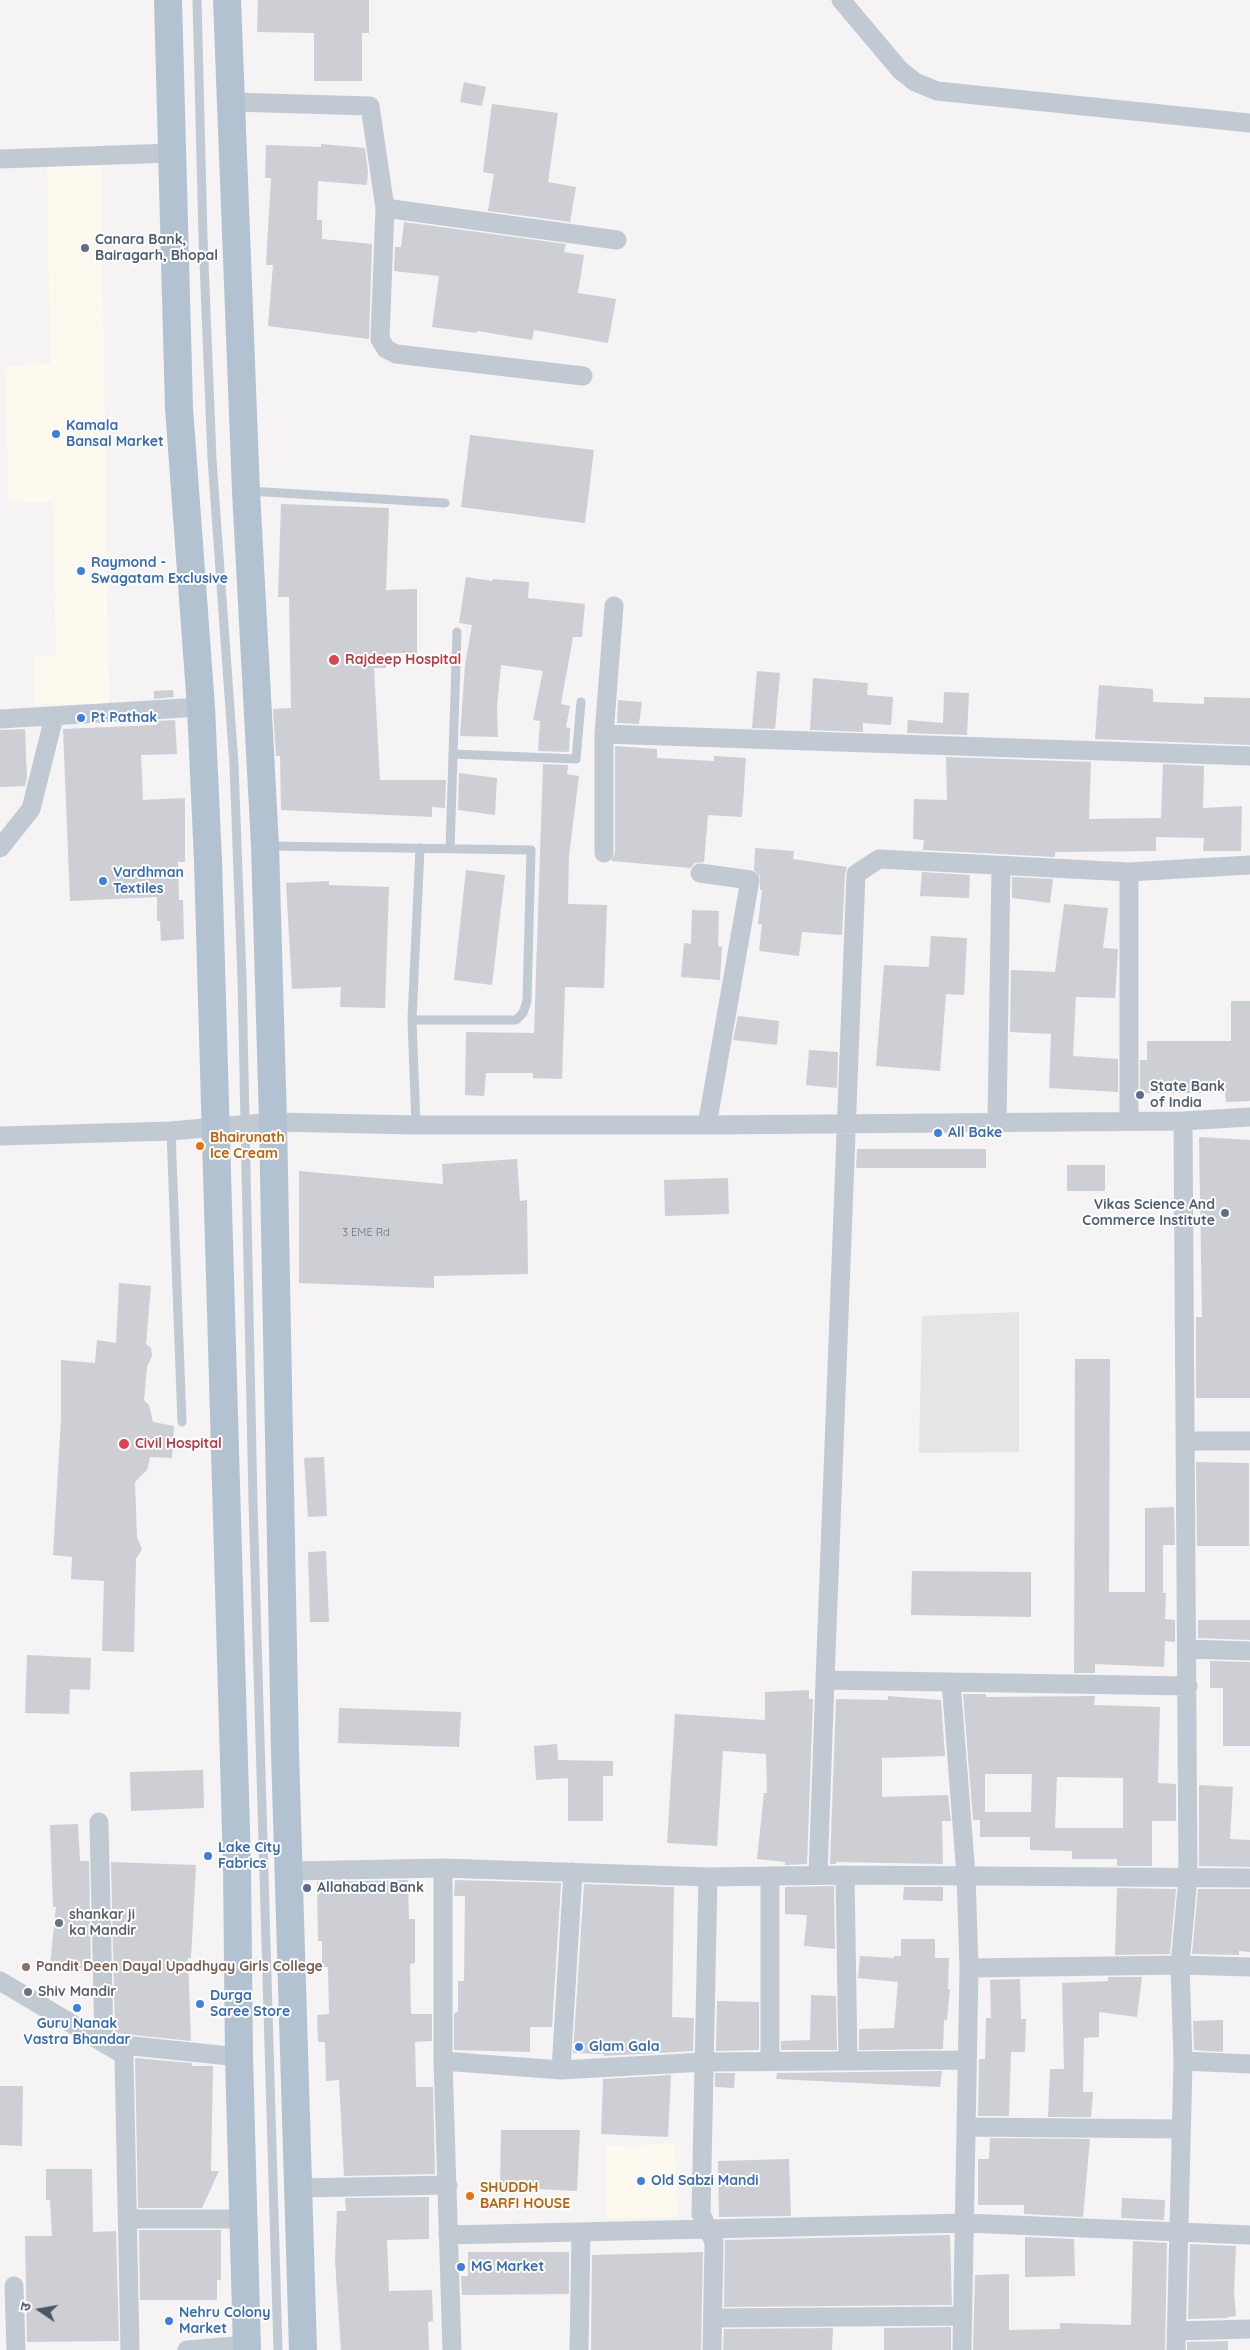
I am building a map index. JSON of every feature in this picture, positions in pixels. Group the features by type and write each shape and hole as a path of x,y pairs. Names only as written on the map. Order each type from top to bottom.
{"main road":[{"path":"168,0 179,408 201,707 236,1855 239,2057 247,2347"},
{"path":"227,0 246,491 265,846 273,1122 285,1752 303,2350"}],"street":[{"path":"841,0 900,70 915,82 937,91 1250,123"},
{"path":"232,102 370,106 385,208 380,339 386,349 396,354 583,376"},
{"path":"0,159 172,153"},
{"path":"385,208 617,240"},
{"path":"604,853 604,734 614,606"},
{"path":"0,719 54,718 201,707"},
{"path":"0,848 31,810 54,718"},
{"path":"604,734 1250,756"},
{"path":"818,1875 845,1123 856,874 879,859 1129,872 1250,865"},
{"path":"997,1122 1001,866"},
{"path":"1128,1120 1129,872"},
{"path":"700,873 750,880 708,1125"},
{"path":"0,1136 171,1131 246,1126 273,1122 416,1125 708,1125 1183,1121 1250,1118"},
{"path":"1176,2350 1183,2061 1180,1965 1188,1878 1183,1121"},
{"path":"1186,1441 1250,1441"},
{"path":"1187,1649 1250,1651"},
{"path":"824,1680 1188,1686"},
{"path":"951,1682 966,1876 969,1968 968,2128 962,2350"},
{"path":"99,1822 104,2043"},
{"path":"290,1871 443,1868 708,1877 845,1875 1250,1878"},
{"path":"443,1868 443,2061 452,2350"},
{"path":"561,2070 573,1872"},
{"path":"845,1875 848,2061"},
{"path":"770,1876 770,2061"},
{"path":"708,1877 701,2214 714,2242 712,2350"},
{"path":"969,1968 1180,1965 1250,1968"},
{"path":"0,1981 124,2055 130,2350"},
{"path":"104,2043 239,2057"},
{"path":"443,2061 561,2070 704,2062 967,2060"},
{"path":"1183,2061 1250,2064"},
{"path":"968,2128 1180,2129"},
{"path":"299,2188 448,2185"},
{"path":"128,2219 244,2219"},
{"path":"448,2235 966,2223 1250,2235"},
{"path":"579,2350 581,2233"},
{"path":"14,2286 16,2350"},
{"path":"712,2318 963,2316"},
{"path":"1176,2331 1250,2329"},
{"path":"187,2350 247,2347"}],"lane":[{"path":"197,0 204,266 217,550 234,764 246,1126 253,1502 278,2350"},
{"path":"246,491 445,503"},
{"path":"450,849 457,632"},
{"path":"453,754 576,759 581,702"},
{"path":"265,846 531,850 527,1001 523,1013 516,1020 412,1020"},
{"path":"416,1125 412,1020 420,848"},
{"path":"171,1131 182,1422"}],"shaded area":[{"name":"Kamala Bansal Market","path":"47,166 101,166 109,704 34,705 33,657 56,656 53,502 8,503 5,366 50,364"},
{"path":"1019,1312 1019,1452 919,1453 922,1316"},
{"name":"Old Sabzi Mandi","path":"675,2144 677,2217 607,2219 605,2146"}],"building":[{"path":"258,0 369,0 369,33 362,33 362,81 314,81 314,33 257,32"},
{"path":"464,82 486,87 482,106 460,102"},
{"path":"492,104 558,113 548,182 576,187 570,222 488,211 494,174 483,172"},
{"path":"321,144 365,148 368,172 367,185 318,181 317,220 322,220 322,239 372,244 369,339 268,326 273,265 266,265 271,178 265,178 266,145 321,147"},
{"path":"404,222 566,244 564,252 584,255 578,293 616,299 608,343 534,330 532,340 477,331 477,333 432,327 439,276 394,271 395,247 401,247"},
{"path":"470,435 594,450 585,523 461,507"},
{"path":"281,504 389,508 386,590 417,589 417,653 386,653 386,668 374,668 380,780 446,780 445,808 432,807 432,817 281,810 280,756 276,756 273,709 291,708 289,597 278,597"},
{"path":"466,577 492,581 493,579 529,582 528,598 585,604 582,637 573,637 561,704 570,706 566,727 570,728 569,752 538,751 540,721 533,720 543,671 501,665 497,707 498,737 460,736 465,665 472,625 459,623"},
{"path":"757,671 780,673 775,729 752,728"},
{"path":"813,678 868,683 867,695 893,697 891,725 863,723 863,732 810,730"},
{"path":"1099,685 1153,689 1153,702 1204,704 1204,697 1250,698 1250,745 1095,739"},
{"path":"173,690 174,697 154,699 154,691"},
{"path":"944,692 969,693 967,735 907,733 908,720 943,723"},
{"path":"618,700 642,702 639,724 617,723"},
{"path":"175,720 177,754 141,755 143,800 185,798 185,862 178,862 179,900 183,900 184,939 161,941 160,921 157,921 157,897 70,901 63,729 156,725 156,721"},
{"path":"25,729 27,778 25,786 0,787 0,730"},
{"path":"615,746 657,749 657,758 714,761 714,756 746,758 742,817 708,815 704,862 695,863 690,868 611,861 615,853"},
{"path":"946,757 1091,762 1089,819 1161,818 1163,764 1204,766 1203,808 1242,806 1241,851 1203,851 1204,838 1156,837 1156,851 1055,852 1055,857 923,850 924,840 913,839 914,799 947,800"},
{"path":"543,764 568,765 567,774 579,776 569,855 568,904 607,905 604,988 565,987 562,1079 533,1078 533,1073 486,1073 484,1096 465,1095 466,1032 534,1033"},
{"path":"459,773 497,778 495,815 458,810"},
{"path":"755,848 794,851 793,859 847,867 842,935 802,932 799,956 759,951 762,924 758,924 762,890 760,890 760,876 754,870"},
{"path":"466,870 505,875 492,985 454,980"},
{"path":"922,872 970,875 969,898 920,896"},
{"path":"1012,877 1053,879 1050,903 1012,898"},
{"path":"329,881 329,885 389,887 385,1008 340,1007 341,987 292,989 286,883"},
{"path":"1064,904 1108,908 1103,948 1118,949 1115,998 1076,997 1073,1056 1118,1059 1118,1092 1049,1088 1051,1034 1010,1032 1011,970 1055,972"},
{"path":"692,910 719,911 718,946 722,947 720,980 681,977 684,943 691,944"},
{"path":"931,936 967,938 964,995 946,994 940,1071 876,1066 884,965 929,967"},
{"path":"1231,1001 1250,1001 1250,1101 1226,1102 1225,1093 1140,1093 1140,1060 1147,1060 1147,1041 1231,1041"},
{"path":"738,1016 779,1021 777,1045 733,1040"},
{"path":"809,1050 838,1052 837,1088 806,1085"},
{"path":"1199,1137 1250,1140 1250,1398 1196,1398 1196,1317 1202,1317"},
{"path":"857,1149 986,1149 986,1168 856,1168"},
{"path":"517,1159 520,1201 527,1200 528,1274 434,1276 434,1288 299,1283 299,1171 443,1184 442,1164"},
{"path":"1067,1165 1105,1165 1105,1191 1067,1191"},
{"path":"728,1178 729,1214 665,1216 664,1180"},
{"path":"119,1283 151,1286 146,1344 151,1348 152,1356 147,1367 144,1400 149,1405 153,1422 174,1426 172,1458 150,1457 147,1470 135,1482 137,1537 142,1549 136,1559 134,1652 102,1651 104,1581 71,1579 72,1557 53,1555 61,1419 61,1360 95,1363 97,1340 116,1343"},
{"path":"1075,1359 1110,1359 1109,1592 1145,1592 1145,1508 1174,1507 1175,1545 1163,1545 1163,1593 1166,1593 1165,1619 1175,1620 1175,1642 1165,1641 1164,1667 1095,1664 1095,1673 1074,1673"},
{"path":"324,1457 327,1516 308,1517 304,1458"},
{"path":"1196,1462 1249,1463 1249,1546 1197,1546"},
{"path":"326,1551 329,1622 310,1622 308,1552"},
{"path":"912,1571 1031,1572 1031,1617 911,1615"},
{"path":"1198,1620 1250,1620 1250,1640 1198,1638"},
{"path":"27,1655 91,1658 90,1690 70,1689 69,1714 25,1713"},
{"path":"1210,1661 1250,1662 1250,1746 1223,1746 1223,1688 1210,1688"},
{"path":"809,1690 809,1699 813,1699 807,1864 785,1865 785,1862 757,1859 764,1793 767,1793 766,1754 723,1751 717,1846 667,1843 675,1714 765,1720 765,1692"},
{"path":"963,1694 986,1694 986,1697 1095,1696 1094,1705 1160,1707 1158,1783 1176,1784 1176,1821 1152,1821 1152,1866 1117,1866 1117,1859 1072,1859 1072,1851 1030,1850 1030,1837 980,1837 980,1820 973,1820","holes":["985,1774 1032,1774 1031,1812 985,1812","1057,1777 1123,1778 1123,1828 1055,1828"]},
{"path":"888,1696 941,1700 945,1756 882,1758 882,1797 948,1795 951,1821 942,1821 943,1864 836,1862 836,1864 830,1864 836,1699 888,1700"},
{"path":"339,1708 461,1712 459,1747 338,1743"},
{"path":"557,1744 558,1760 613,1761 613,1776 603,1776 603,1821 568,1821 568,1778 536,1780 534,1746"},
{"path":"203,1770 204,1808 131,1811 130,1772"},
{"path":"1199,1785 1233,1787 1230,1839 1250,1840 1250,1867 1199,1866"},
{"path":"78,1824 80,1861 89,1861 91,1969 50,1965 56,1907 53,1907 50,1825"},
{"path":"111,1862 196,1865 191,1958 188,1958 191,2041 115,2033"},
{"path":"408,1880 409,1919 415,1919 415,1963 410,1964 411,2014 432,2014 432,2041 415,2042 416,2087 433,2087 435,2174 344,2176 339,2080 326,2081 325,2042 318,2042 317,2015 329,2014 328,1967 322,1967 322,1941 318,1941 317,1882"},
{"path":"455,1880 561,1883 552,2027 530,2027 530,2052 454,2050 454,2013 458,2012 458,1981 464,1981 465,1896 454,1896"},
{"path":"584,1884 674,1887 672,2017 694,2018 693,2051 604,2056 604,2054 573,2053"},
{"path":"834,1886 835,1949 804,1946 807,1915 785,1914 785,1887"},
{"path":"904,1887 943,1887 943,1901 903,1900"},
{"path":"1117,1888 1176,1889 1170,1954 1115,1955"},
{"path":"1198,1889 1250,1889 1250,1952 1239,1951 1239,1955 1192,1954"},
{"path":"901,1939 935,1939 935,1958 949,1958 948,1989 950,1989 947,2020 944,2020 943,2049 859,2050 859,2029 894,2028 898,1982 858,1978 860,1956 894,1958 894,1956 901,1956"},
{"path":"1108,1977 1142,1977 1137,2017 1099,2012 1099,2037 1084,2038 1083,2092 1093,2092 1091,2117 1048,2117 1050,2069 1064,2069 1062,1983 1108,1981"},
{"path":"1020,1979 1021,2019 1026,2019 1025,2052 1011,2052 1009,2116 978,2116 979,2059 985,2059 986,2018 991,2018 990,1980"},
{"path":"811,1995 836,1996 837,2050 781,2050 781,2041 810,2040"},
{"path":"717,2001 759,2002 759,2050 716,2051"},
{"path":"1223,2020 1223,2052 1194,2050 1193,2021"},
{"path":"135,2058 192,2063 192,2066 213,2066 211,2171 219,2171 202,2208 138,2208"},
{"path":"942,2071 940,2087 776,2079 777,2073"},
{"path":"715,2073 735,2073 734,2088 715,2087"},
{"path":"671,2075 668,2137 601,2134 603,2079"},
{"path":"0,2086 23,2086 22,2146 0,2145"},
{"path":"501,2130 580,2130 577,2191 500,2187"},
{"path":"990,2138 1090,2139 1083,2217 1024,2214 1024,2205 978,2205 978,2159 989,2159"},
{"path":"789,2159 791,2216 719,2217 718,2161"},
{"path":"46,2169 92,2169 93,2232 116,2231 119,2341 27,2342 25,2236 52,2236 50,2200 46,2200"},
{"path":"429,2197 429,2239 387,2240 389,2291 432,2290 433,2321 428,2322 429,2350 341,2350 335,2261 337,2211 346,2211 345,2198"},
{"path":"1122,2198 1165,2200 1164,2220 1121,2218"},
{"path":"139,2230 221,2230 221,2280 217,2280 217,2300 140,2300"},
{"path":"950,2235 952,2305 724,2307 725,2240"},
{"path":"1025,2237 1074,2239 1075,2276 1025,2277"},
{"path":"1133,2241 1167,2243 1165,2350 973,2350 975,2275 1009,2274 1009,2330 1060,2329 1060,2323 1131,2325"},
{"path":"1190,2244 1236,2246 1234,2291 1236,2316 1188,2319"},
{"path":"468,2252 569,2252 569,2294 462,2295 461,2276 468,2276"},
{"path":"703,2252 701,2350 591,2350 592,2255"},
{"path":"951,2327 951,2350 884,2350 884,2328"},
{"path":"833,2328 832,2350 723,2350 724,2329"},
{"path":"1228,2341 1228,2350 1187,2350 1187,2342"}],"place":[{"name":"Canara Bank, Bairagarh, Bhopal","path":"85,248"},
{"name":"Kamala Bansal Market","path":"56,434"},
{"name":"Raymond - Swagatam Exclusive","path":"81,571"},
{"name":"Rajdeep Hospital","path":"334,660"},
{"name":"Pt Pathak","path":"81,718"},
{"name":"Vardhman Textiles","path":"103,881"},
{"name":"State Bank of India","path":"1140,1095"},
{"name":"All Bake","path":"938,1133"},
{"name":"Bhairunath Ice Cream","path":"200,1146"},
{"name":"Vikas Science And Commerce Institute","path":"1225,1213"},
{"name":"Civil Hospital","path":"124,1444"},
{"name":"Lake City Fabrics","path":"208,1856"},
{"name":"Allahabad Bank","path":"307,1888"},
{"name":"shankar ji ka Mandir","path":"59,1923"},
{"name":"Pandit Deen Dayal Upadhyay Girls College","path":"26,1967"},
{"name":"Shiv Mandir","path":"28,1992"},
{"name":"Durga Saree Store","path":"200,2004"},
{"name":"Guru Nanak Vastra Bhandar","path":"77,2008"},
{"name":"Glam Gala","path":"579,2047"},
{"name":"Old Sabzi Mandi","path":"641,2181"},
{"name":"SHUDDH BARFI HOUSE","path":"470,2196"},
{"name":"MG Market","path":"461,2267"},
{"name":"Nehru Colony Market","path":"169,2321"}]}
